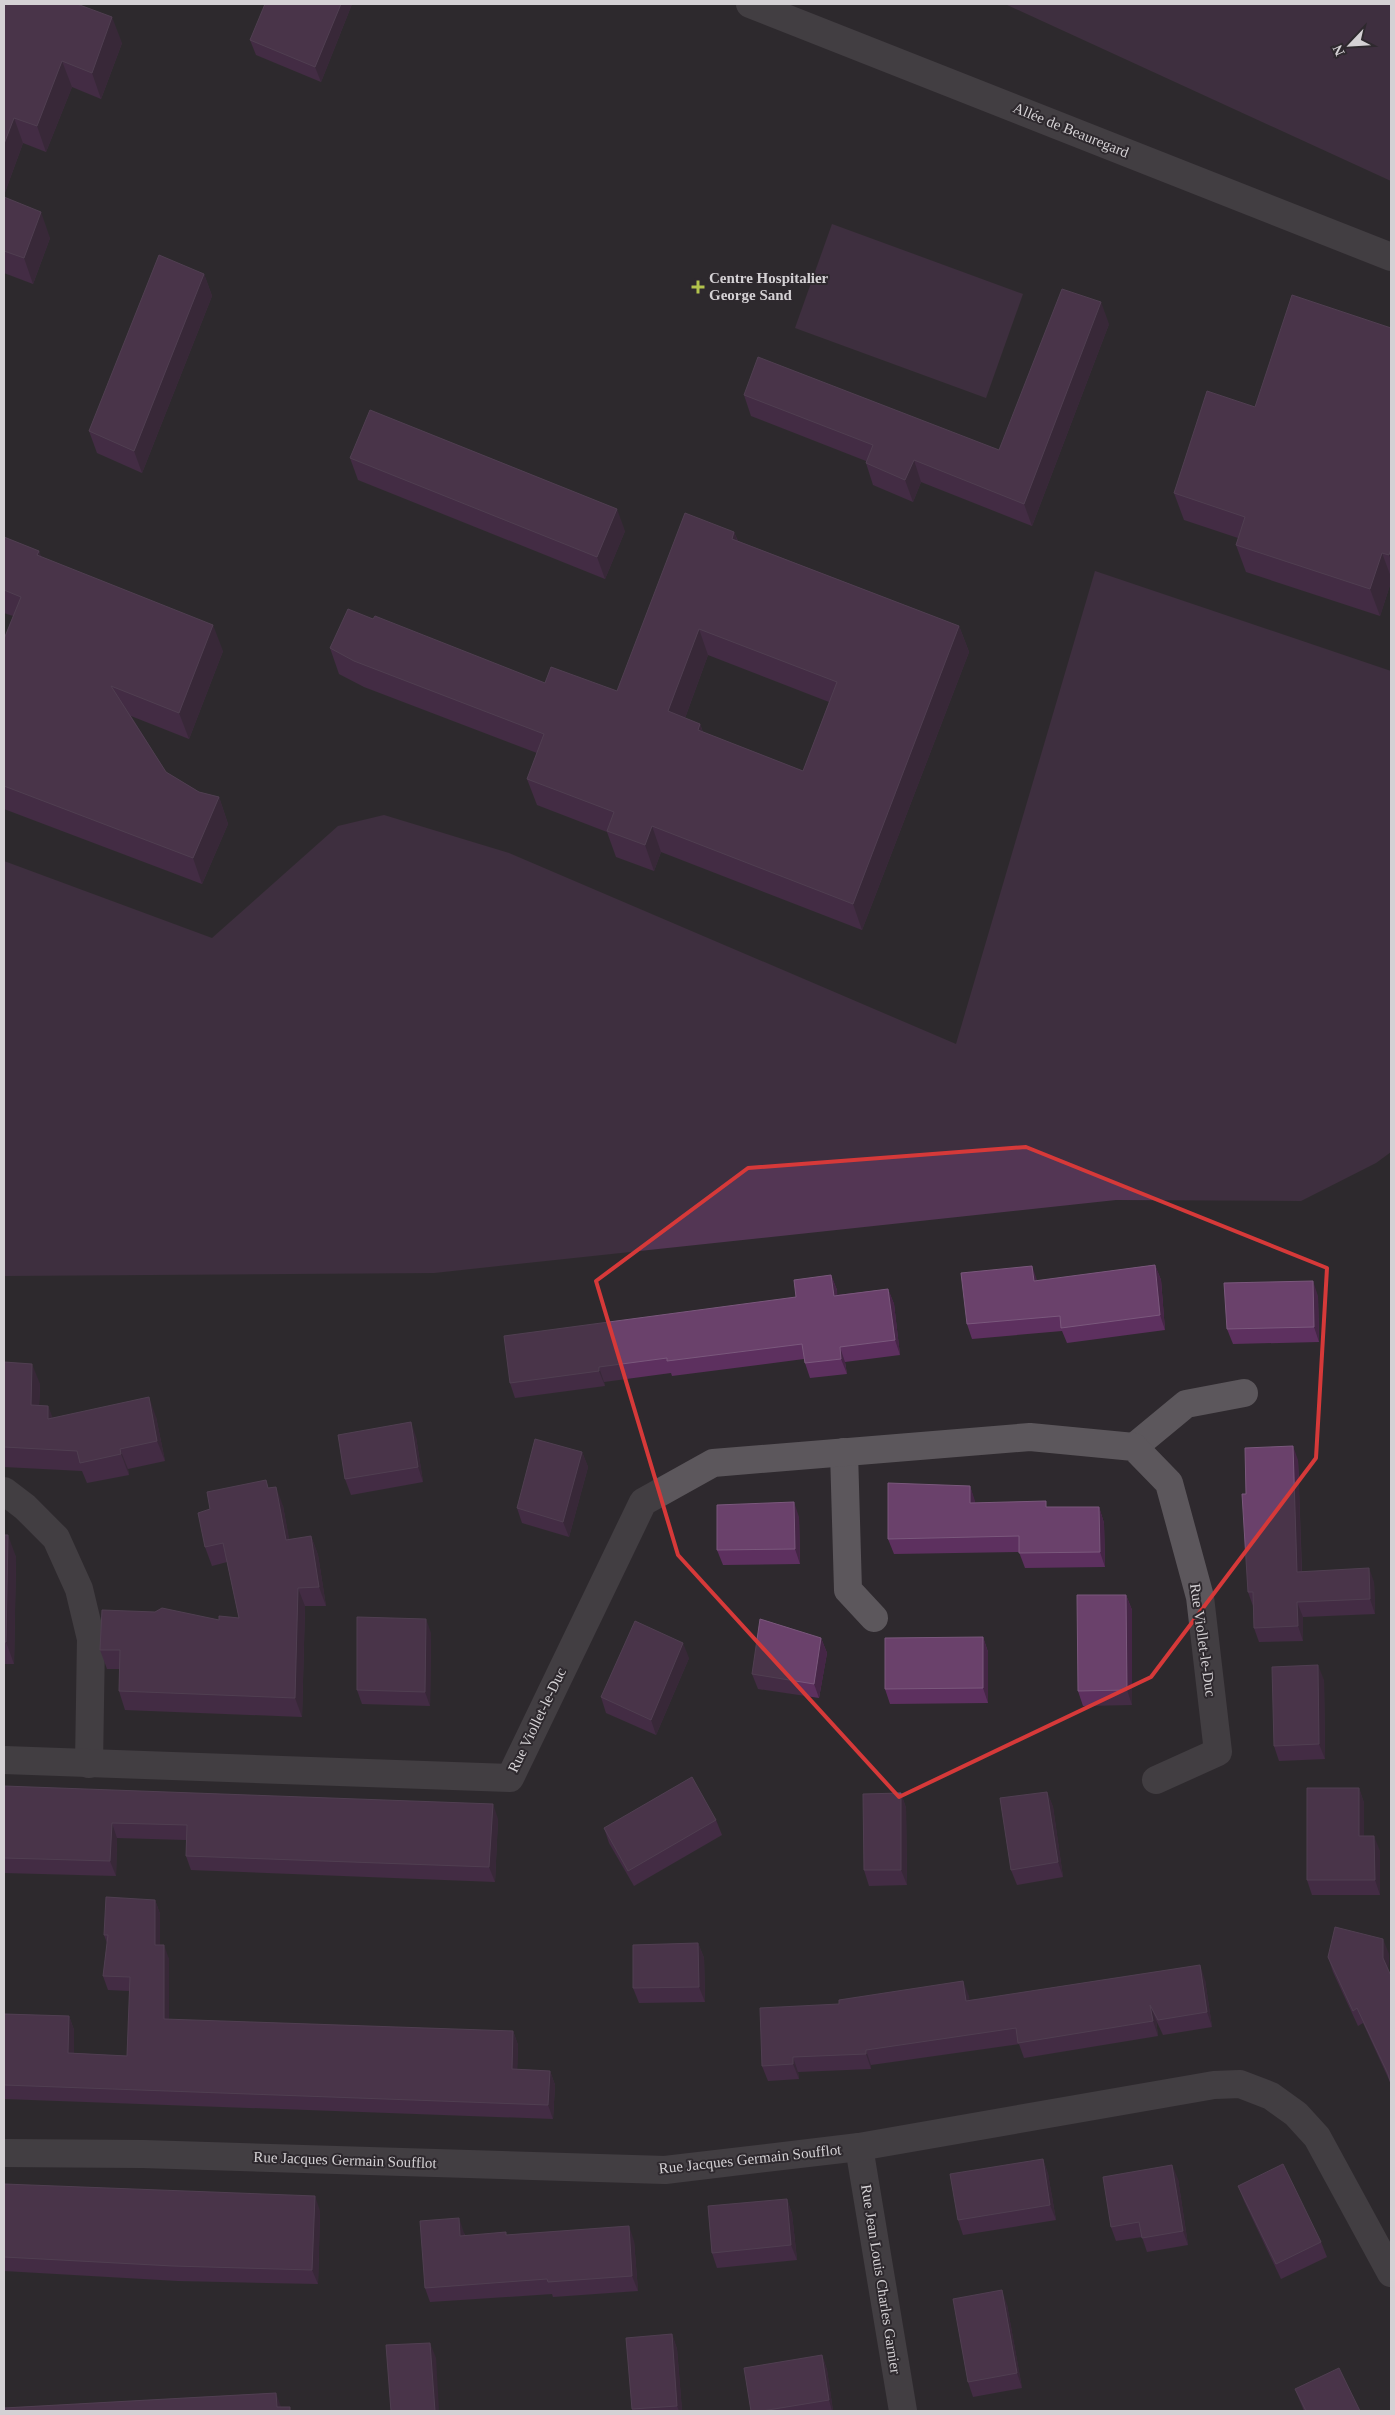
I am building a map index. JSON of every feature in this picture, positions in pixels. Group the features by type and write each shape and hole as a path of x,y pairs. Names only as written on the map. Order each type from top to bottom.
{"street":[{"name":"Allée de Beauregard","path":"750,4 1391,257"},
{"path":"1134,1447 1186,1404 1244,1393"},
{"name":"Rue Viollet-le-Duc","path":"4,1760 510,1778 643,1502 713,1463 1030,1437 1134,1447 1169,1483 1200,1597 1218,1752 1156,1780"},
{"path":"844,1452 848,1590 874,1618"},
{"path":"4,1491 25,1507 56,1538 79,1589 91,1639 89,1764"},
{"name":"Rue Jacques Germain Soufflot","path":"4,2153 143,2154 665,2170 859,2147 1214,2085 1240,2084 1277,2100 1296,2114 1317,2137 1385,2245 1391,2273"},
{"name":"Rue Jean Louis Charles Garnier","path":"859,2147 903,2411"}],"highlighted area":[{"path":"1026,1147 1327,1268 1316,1458 1151,1677 899,1797 678,1555 596,1281 748,1168"}],"shaded area":[{"path":"1005,4 1391,4 1391,181"},
{"path":"832,224 1023,294 986,398 795,328"},
{"path":"1095,571 1391,671 1391,1152 1376,1163 1301,1201 1116,1200 434,1273 4,1276 4,861 212,938 338,826 384,815 509,853 956,1044"}],"building":[{"path":"4,4 77,4 112,17 92,73 62,61 37,126 14,118 4,144"},
{"path":"265,4 341,4 315,67 250,40"},
{"path":"4,197 41,212 24,258 4,251"},
{"path":"159,255 204,274 134,451 89,431"},
{"path":"1062,289 1101,302 1024,504 914,460 905,480 866,463 873,445 744,395 758,357 999,450"},
{"path":"1292,295 1391,328 1391,549 1389,555 1382,553 1370,589 1236,545 1245,517 1174,493 1207,391 1255,407"},
{"path":"370,410 617,509 597,557 350,458"},
{"path":"685,513 734,532 732,539 959,626 853,904 652,826 645,845 607,831 614,812 527,779 544,734 354,661 330,648 348,609 373,619 375,616 545,683 551,667 617,691","holes":["699,629 837,682 803,771 698,730 700,724 668,711"]},
{"path":"4,537 39,551 37,555 213,625 179,713 111,686 166,772 199,792 219,797 193,858 4,786 4,639 21,597 4,590"},
{"path":"1155,1265 1160,1315 1061,1328 1060,1316 967,1324 961,1273 1032,1266 1034,1281"},
{"path":"831,1275 834,1296 888,1289 895,1340 840,1347 841,1359 805,1363 802,1344 667,1361 667,1358 599,1367 599,1371 510,1383 504,1336 796,1297 794,1280"},
{"path":"1313,1281 1314,1327 1227,1329 1224,1283"},
{"path":"4,1362 32,1364 31,1405 48,1406 48,1419 149,1397 157,1441 120,1449 121,1454 80,1463 77,1451 4,1447"},
{"path":"411,1422 418,1467 345,1479 338,1435"},
{"path":"535,1439 582,1452 563,1522 517,1508"},
{"path":"1293,1446 1297,1572 1369,1568 1370,1599 1297,1602 1298,1626 1254,1628 1253,1592 1248,1592 1242,1494 1246,1494 1245,1448"},
{"path":"266,1480 268,1488 276,1487 286,1540 311,1536 319,1587 298,1588 295,1698 119,1691 120,1650 100,1650 102,1610 155,1612 162,1608 219,1620 219,1616 239,1618 223,1543 205,1547 198,1513 210,1509 207,1492"},
{"path":"888,1483 970,1486 970,1503 1046,1501 1046,1507 1099,1507 1100,1552 1019,1553 1019,1536 888,1539"},
{"path":"794,1502 795,1549 717,1550 717,1505"},
{"path":"4,1535 8,1535 6,1642 4,1642"},
{"path":"1077,1595 1126,1595 1127,1690 1078,1691"},
{"path":"357,1617 426,1619 425,1692 357,1690"},
{"path":"760,1619 821,1638 814,1684 752,1674"},
{"path":"635,1621 683,1643 651,1720 601,1697"},
{"path":"983,1637 983,1688 885,1689 885,1638"},
{"path":"1318,1665 1319,1744 1274,1746 1272,1667"},
{"path":"692,1777 716,1820 628,1871 604,1828"},
{"path":"4,1786 493,1804 489,1867 186,1856 187,1825 112,1823 110,1861 4,1858"},
{"path":"1307,1788 1359,1788 1359,1836 1374,1836 1375,1880 1307,1880"},
{"path":"1047,1792 1058,1862 1011,1870 1000,1798"},
{"path":"901,1793 901,1870 864,1870 863,1794"},
{"path":"106,1897 155,1900 155,1945 164,1945 164,2019 513,2031 512,2069 550,2071 548,2105 4,2085 4,2014 69,2016 68,2053 127,2056 130,1977 103,1976 108,1935 104,1935"},
{"path":"1335,1927 1383,1939 1383,1958 1391,1976 1391,2084 1357,2008 1353,2011 1328,1957"},
{"path":"698,1943 699,1987 633,1988 633,1945"},
{"path":"1200,1965 1207,2012 1158,2020 1150,2005 1153,2021 1018,2043 1016,2028 866,2050 866,2054 793,2057 793,2064 762,2066 760,2008 839,2004 839,2000 963,1981 966,2001"},
{"path":"1043,2159 1050,2205 958,2220 950,2174"},
{"path":"1283,2164 1321,2242 1276,2264 1238,2186"},
{"path":"1172,2165 1183,2231 1142,2238 1139,2222 1111,2227 1103,2177"},
{"path":"4,2184 315,2196 312,2270 173,2266 4,2257"},
{"path":"787,2199 791,2245 712,2253 708,2206"},
{"path":"459,2218 460,2236 506,2232 506,2235 629,2226 632,2276 548,2282 547,2279 425,2288 420,2221"},
{"path":"1002,2290 1017,2373 968,2382 953,2299"},
{"path":"672,2334 677,2406 632,2409 626,2338"},
{"path":"430,2343 435,2411 391,2411 386,2345"},
{"path":"822,2355 829,2400 762,2411 751,2411 744,2368"},
{"path":"1339,2368 1360,2411 1306,2411 1295,2389"},
{"path":"276,2393 277,2407 290,2407 290,2411 4,2411 4,2408"}],"place":[{"name":"Centre Hospitalier George Sand","path":"698,287"}]}
